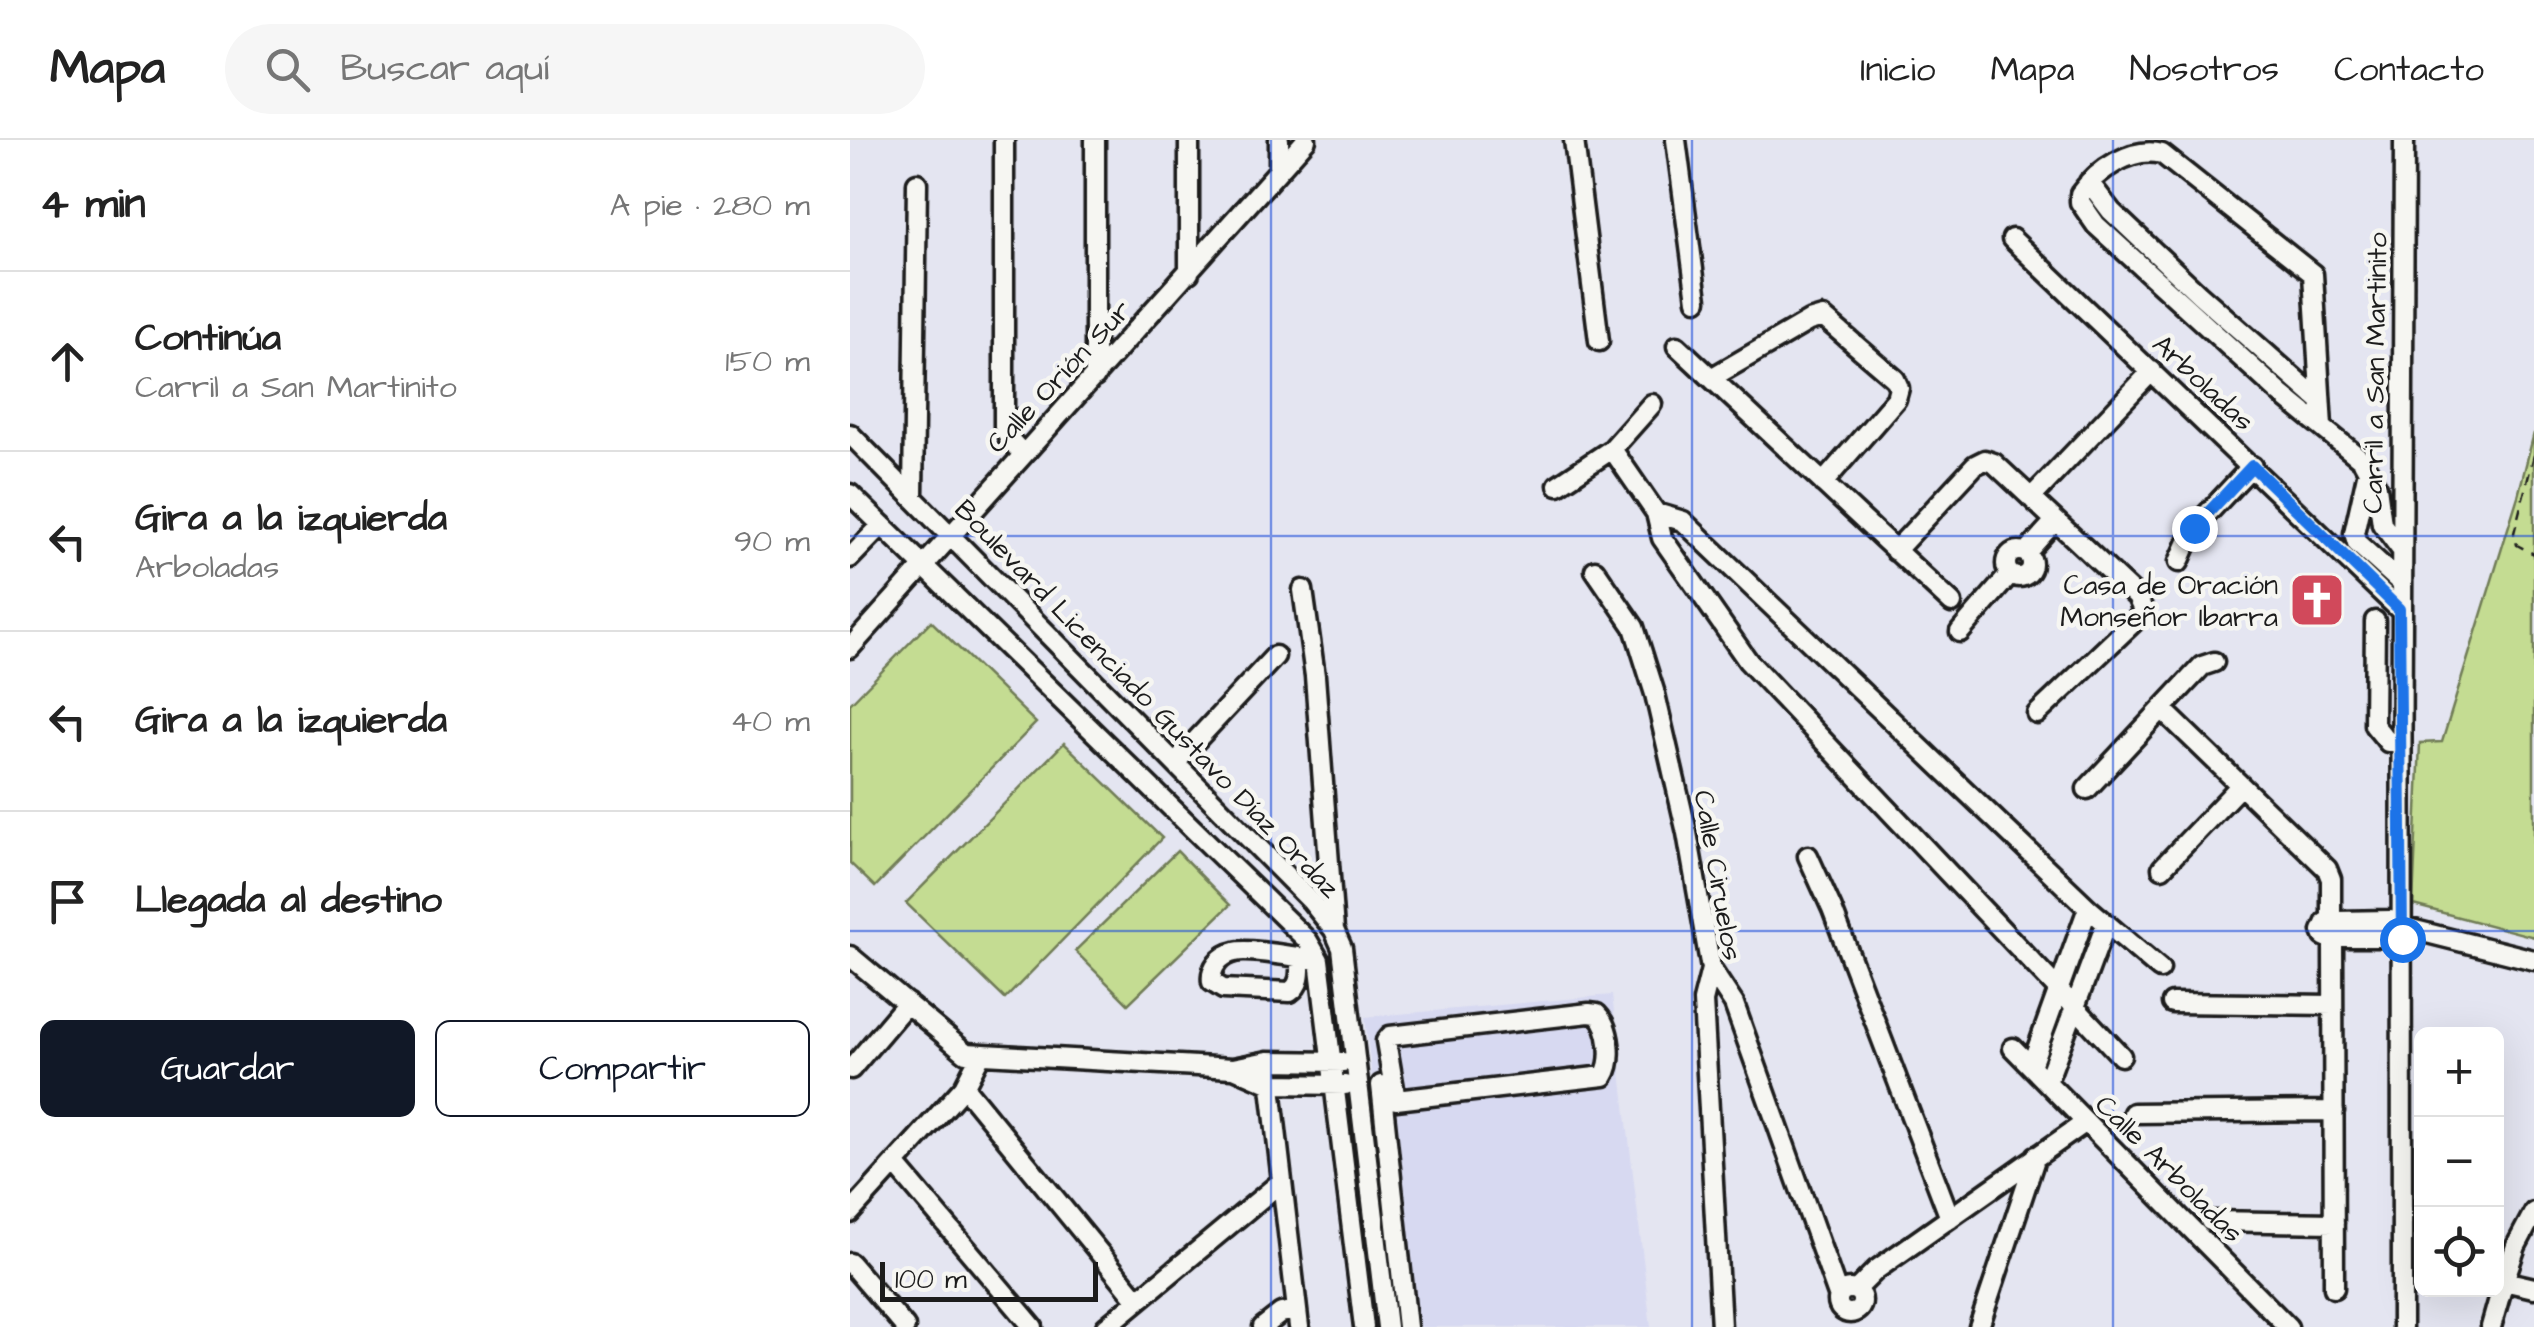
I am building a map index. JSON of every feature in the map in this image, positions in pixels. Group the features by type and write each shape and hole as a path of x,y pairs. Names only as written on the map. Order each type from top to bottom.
{"street":[{"path":"1004,140 1004,426 1009,439 1023,454"},
{"path":"1094,377 1095,140"},
{"path":"1189,273 1190,140"},
{"path":"1278,140 1279,168"},
{"name":"Calle Orión Sur","path":"850,648 1306,140"},
{"path":"1574,140 1599,341"},
{"path":"1676,140 1697,300"},
{"name":"Carril a San Martinito","path":"2402,1327 2399,609 2404,140"},
{"path":"2322,426 2313,274 2162,154 2146,150 2106,168 2088,182 2080,202 2090,217 2192,301 2286,387 2322,426 2362,460 2376,487 2382,524 2400,548"},
{"path":"913,496 916,182"},
{"path":"2088,182 2192,301"},
{"path":"2090,217 2105,204"},
{"name":"Arboladas","path":"2012,239 2399,609"},
{"path":"1711,378 1823,317 1895,379 1899,388 1896,399 1823,483"},
{"path":"1677,346 1952,604"},
{"path":"2031,498 2152,371"},
{"path":"2286,387 2320,402"},
{"path":"1558,485 1612,449 1652,404"},
{"name":"Boulevard Licenciado Gustavo Díaz Ordaz","path":"850,434 1311,902 1334,930 1342,948 1387,1327"},
{"path":"1612,449 1656,513 1662,538 1748,661 2121,1056"},
{"path":"1895,551 1975,464 1984,460 1994,464 2136,597 2143,610 2138,618 2036,714"},
{"path":"2179,562 2194,528 2252,466"},
{"path":"2368,474 2354,533 2357,543 2400,582"},
{"name":"Boulevard Licenciado Gustavo Díaz Ordaz","path":"850,494 1308,940 1310,959"},
{"path":"1656,513 1683,521 2088,908 2160,969"},
{"path":"1960,632 2010,574 2022,576 2029,572 2031,560 2026,553 2055,520"},
{"path":"2357,522 2382,524"},
{"path":"850,558 882,524"},
{"name":"Calle Ciruelos","path":"1594,570 1634,627 1655,694 1687,833 1711,969 1703,1001 1720,1327"},
{"path":"1303,590 1314,676 1334,930"},
{"path":"2375,621 2374,725 2388,742 2400,742"},
{"path":"1175,763 1275,656"},
{"path":"2087,790 2202,666 2214,662"},
{"path":"2164,710 2327,869 2331,879 2335,930 2334,1288"},
{"path":"1133,770 1157,745"},
{"path":"2162,868 2240,786"},
{"path":"1808,856 1950,1218"},
{"path":"2031,1066 2088,908"},
{"path":"2335,930 2390,920 2403,927 2534,960"},
{"path":"2048,1082 2106,924"},
{"path":"1235,952 1310,959 1297,988 1290,992 1223,989 1212,982 1210,974 1218,961 1235,952"},
{"path":"850,956 966,1053 980,1056 1234,1068 1268,1061 1357,1062"},
{"path":"1310,959 1332,1062 1364,1327"},
{"path":"1711,969 1734,1004 1847,1293"},
{"path":"851,1069 907,1003"},
{"path":"2172,1003 2334,1005"},
{"path":"1386,1085 1396,1100 1598,1079 1604,1076 1610,1059 1605,1025 1597,1014 1589,1013 1396,1033 1386,1041 1386,1085 1407,1327"},
{"name":"Calle Arboladas","path":"2013,1048 2288,1327"},
{"path":"850,1213 964,1087 980,1056"},
{"path":"1263,1327 1280,1313 1298,1318 1268,1061"},
{"path":"1234,1068 1271,1084 1386,1085"},
{"path":"964,1087 1138,1300"},
{"path":"2133,1112 2334,1111"},
{"path":"1847,1293 2083,1118"},
{"path":"1979,1327 2041,1152"},
{"path":"895,1164 1033,1327"},
{"path":"1106,1327 1281,1182"},
{"path":"2504,1272 2534,1212"},
{"path":"2210,1221 2334,1223"},
{"path":"2402,1252 2414,1256"},
{"path":"850,1263 904,1327"},
{"path":"2504,1281 2534,1288"},
{"path":"1847,1293 1862,1298 1853,1320"},
{"path":"2491,1327 2497,1297"}],"path":[{"path":"2534,455 2514,533 2517,545 2534,554"}],"shaded area":[{"path":"1612,995 1651,1327 1400,1327 1365,1017"}],"green space":[{"path":"2534,433 2534,937 2413,905 2420,743 2442,742"},
{"path":"931,621 1036,723 875,887 850,863 850,704"},
{"path":"1064,743 1162,838 1005,999 906,903"},
{"path":"1177,851 1230,905 1128,1004 1075,951"}],"place":[{"name":"Casa de Oración Monseñor Ibarra","path":"2317,600"}],"route":[{"path":"2194,528 2252,466 2399,609 2402,939"}]}
